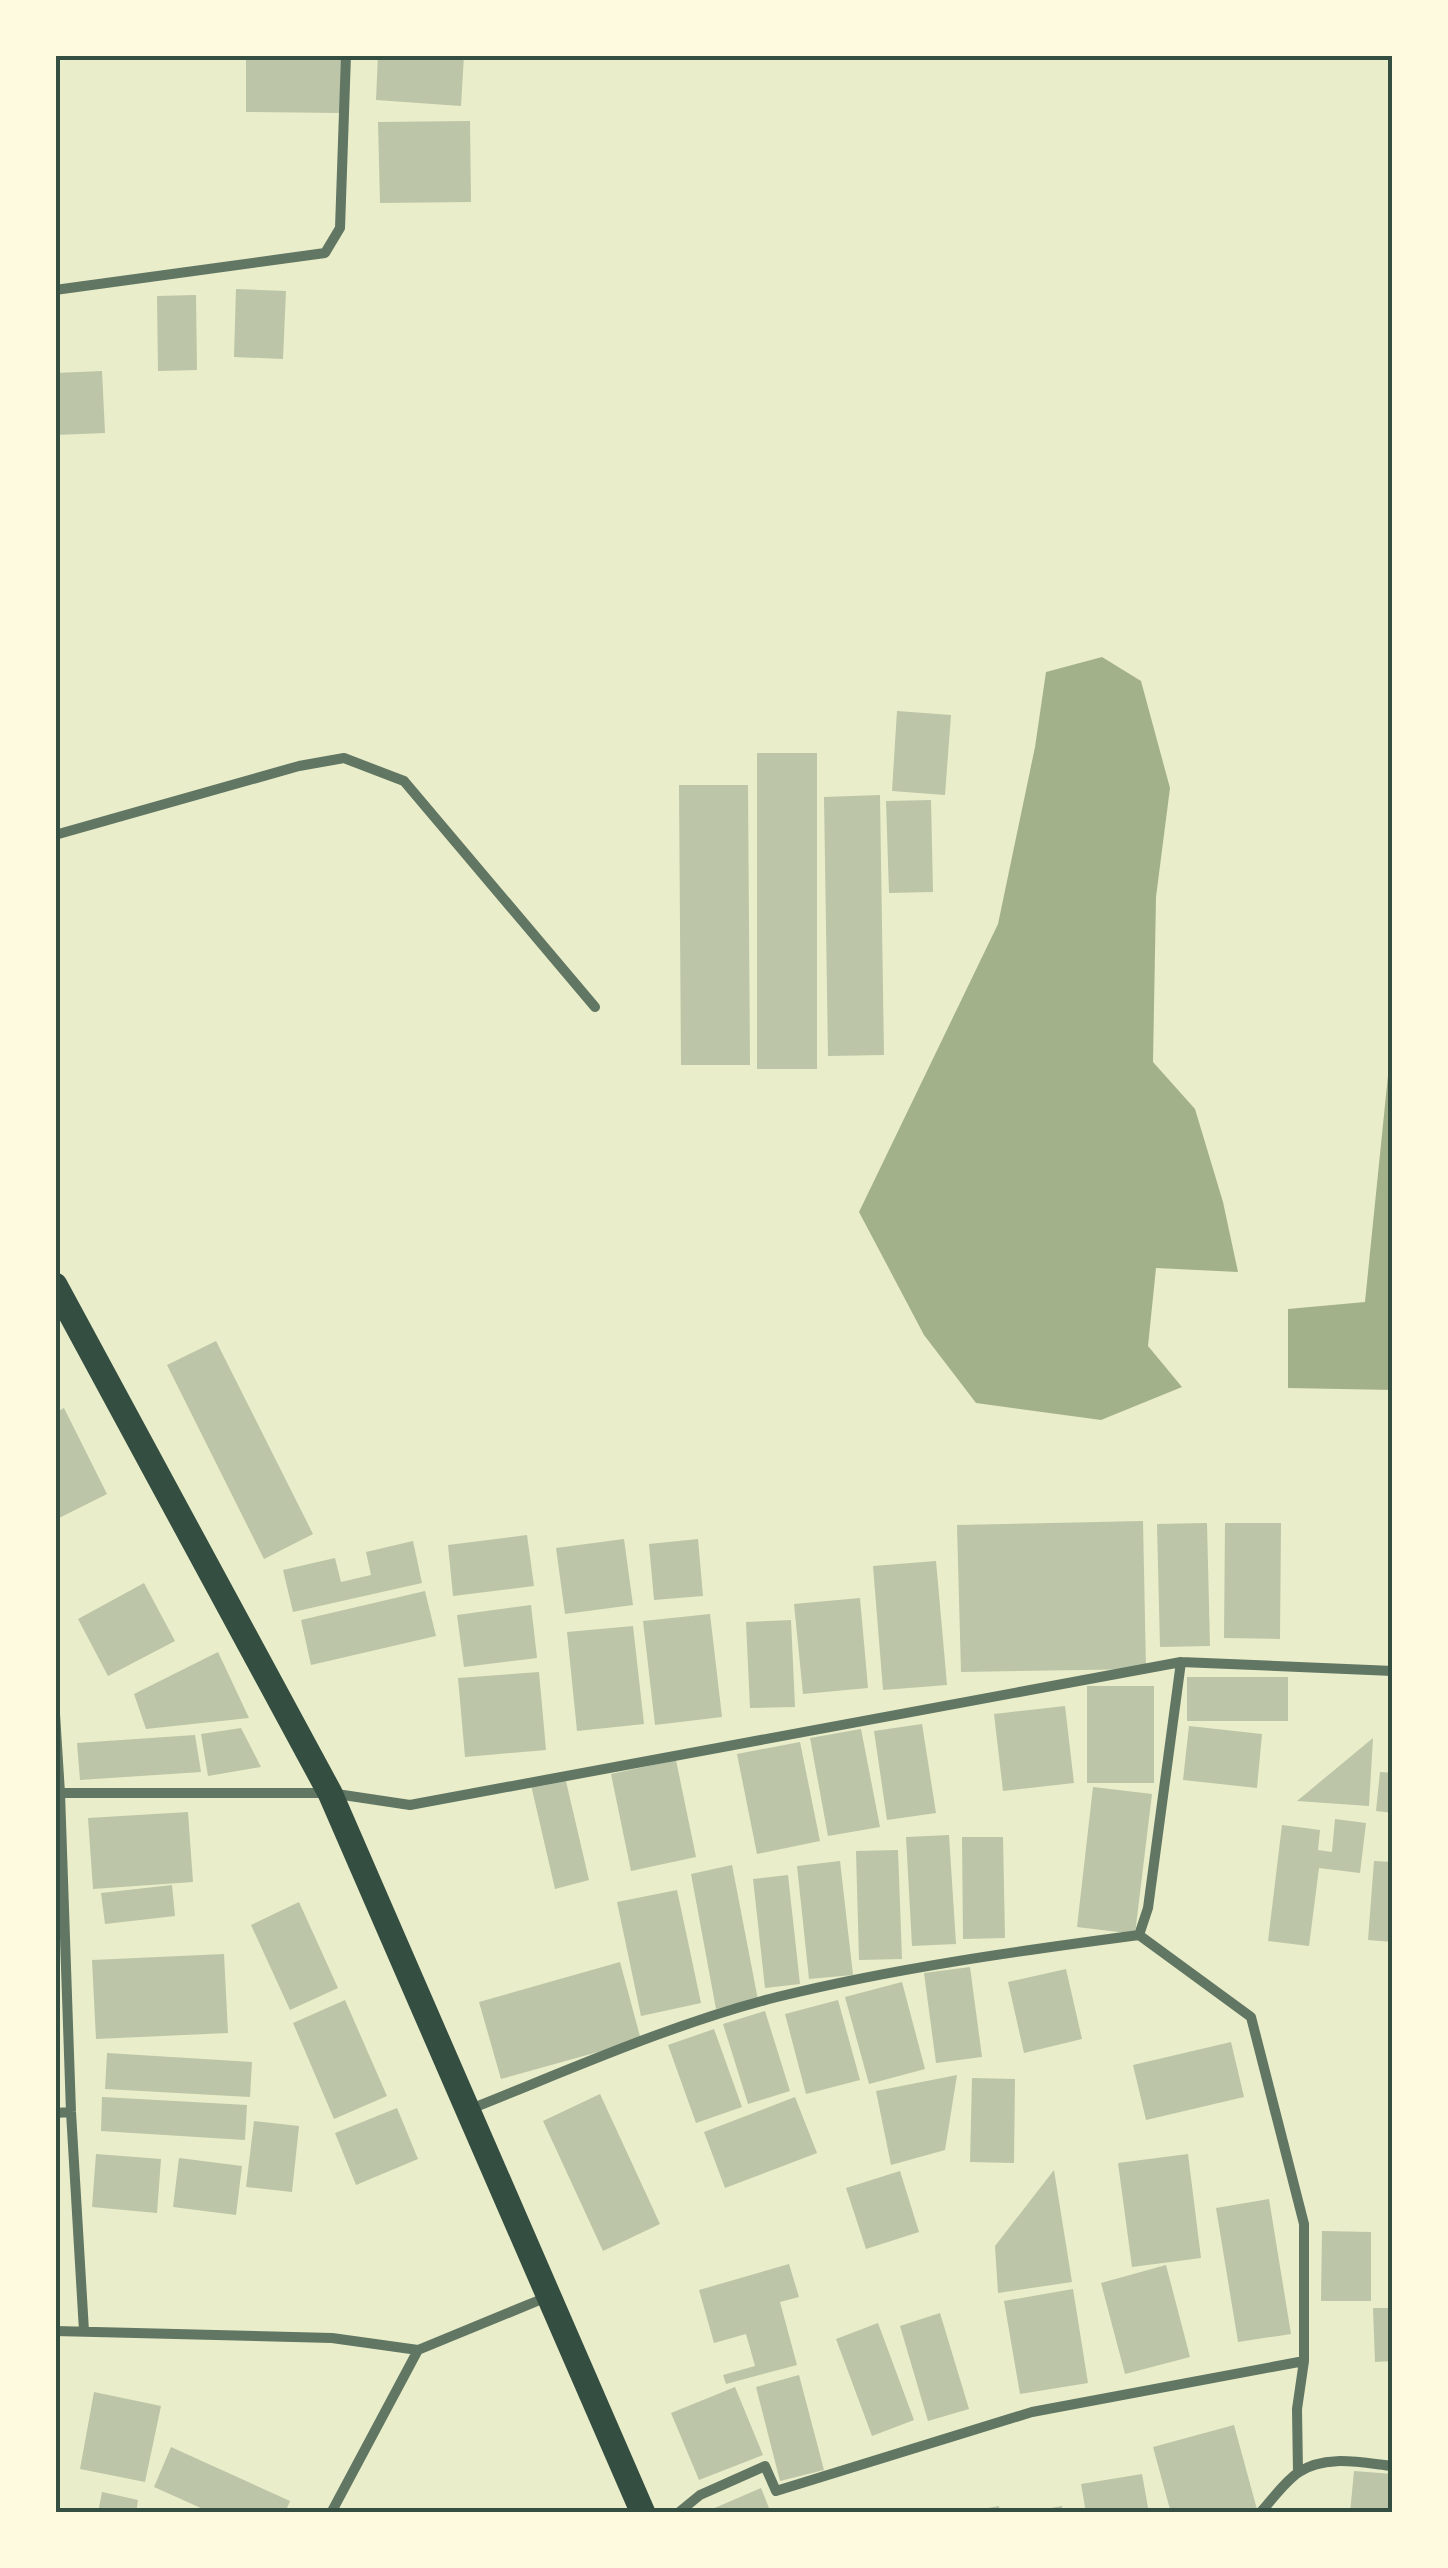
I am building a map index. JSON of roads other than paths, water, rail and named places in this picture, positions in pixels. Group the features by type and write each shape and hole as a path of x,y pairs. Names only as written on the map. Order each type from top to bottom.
{"main road":[{"path":"55,1285 330,1792 643,2513"}],"street":[{"path":"55,290 325,253 340,228 346,55"},
{"path":"55,835 299,766 344,758 404,781 595,1007"},
{"path":"1139,1935 1148,1908 1181,1662"},
{"path":"58,1793 330,1792 410,1805 1181,1662 1393,1671"},
{"path":"55,1714 70,2112 84,2331"},
{"path":"466,2110 689,2023 776,1998 923,1968 1139,1935 1251,2017 1304,2224 1304,2361 1297,2409 1298,2473"},
{"path":"55,2113 70,2112"},
{"path":"55,2332 332,2338 418,2350 548,2297"},
{"path":"332,2513 418,2350"},
{"path":"678,2513 700,2495 765,2466 776,2491 1032,2412 1304,2361"},
{"path":"1260,2513 1298,2473 1316,2464 1340,2461 1393,2466"}]}
